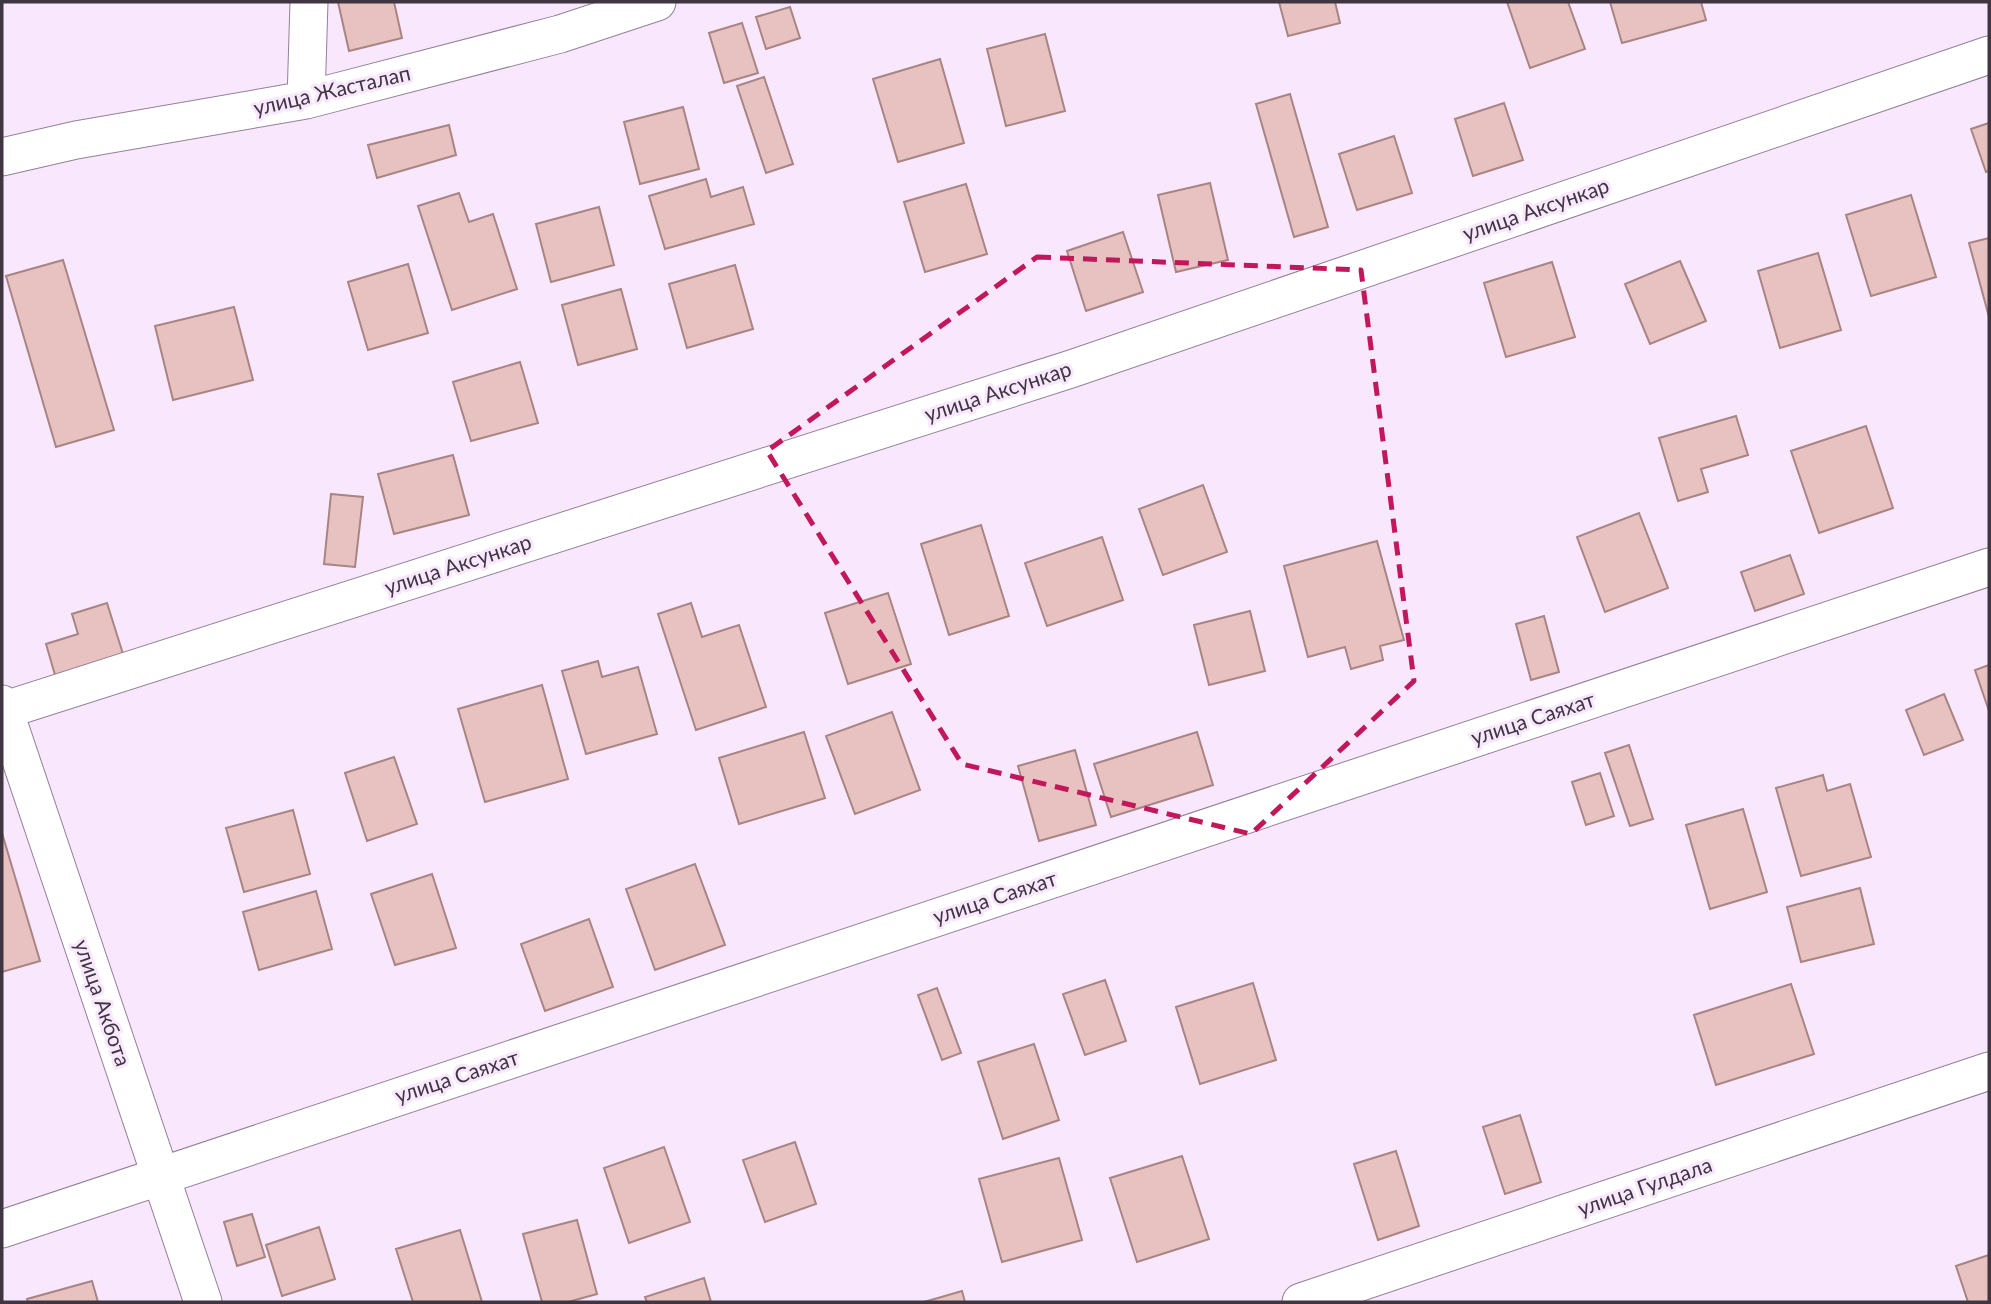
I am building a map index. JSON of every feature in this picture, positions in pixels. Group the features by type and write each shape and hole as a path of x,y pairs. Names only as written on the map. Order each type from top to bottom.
{"street":[{"path":"306,100 309,2"},
{"name":"улица Жасталап","path":"2,157 76,140 306,100 560,34 657,2"},
{"name":"улица Аксункар","path":"2,708 1071,369 1989,55"},
{"name":"улица Саяхат","path":"2,1229 1989,567"},
{"name":"улица Акбота","path":"2,708 203,1302"},
{"name":"улица Гулдала","path":"1301,1302 1989,1071"}],"highlighted area":[{"path":"1037,257 1361,270 1414,681 1251,834 962,764 767,451"}],"building":[{"path":"338,2 394,2 402,38 349,51"},
{"path":"1279,2 1335,2 1340,23 1288,36"},
{"path":"1507,2 1568,2 1585,49 1530,68"},
{"path":"1610,2 1701,2 1706,20 1622,43"},
{"path":"790,7 800,38 766,49 756,17"},
{"path":"742,23 758,73 724,83 709,33"},
{"path":"1045,34 1065,111 1006,126 987,49"},
{"path":"940,59 964,143 898,162 873,79"},
{"path":"764,77 793,164 766,173 737,86"},
{"path":"1290,94 1328,227 1294,237 1256,104"},
{"path":"1504,103 1523,160 1473,176 1455,119"},
{"path":"683,107 699,169 640,184 624,122"},
{"path":"1989,123 1989,171 1986,172 1971,129"},
{"path":"449,125 456,155 377,178 368,145"},
{"path":"1394,136 1412,193 1357,210 1339,154"},
{"path":"706,179 711,197 743,187 754,224 665,249 649,196"},
{"path":"1210,183 1228,260 1176,272 1158,195"},
{"path":"966,184 987,254 925,272 904,202"},
{"path":"459,193 469,222 493,214 517,289 452,310 418,206"},
{"path":"1911,195 1936,277 1871,296 1846,215"},
{"path":"599,207 614,265 551,282 536,224"},
{"path":"1123,232 1143,292 1086,311 1067,251"},
{"path":"1989,238 1989,317 1969,243"},
{"path":"1818,253 1841,330 1780,348 1758,271"},
{"path":"63,260 114,430 56,447 6,276"},
{"path":"1680,261 1706,321 1650,344 1625,284"},
{"path":"1552,262 1575,337 1506,357 1484,283"},
{"path":"408,264 428,333 368,350 348,282"},
{"path":"735,265 753,329 687,348 669,284"},
{"path":"621,289 637,349 578,365 562,305"},
{"path":"234,307 253,380 173,400 155,326"},
{"path":"520,362 538,423 471,441 453,382"},
{"path":"1736,416 1748,455 1701,469 1708,492 1678,501 1659,438"},
{"path":"1866,426 1893,508 1819,533 1791,451"},
{"path":"453,455 469,515 394,534 378,474"},
{"path":"1203,485 1227,552 1163,575 1139,509"},
{"path":"331,494 363,497 355,567 324,564"},
{"path":"1639,513 1668,588 1605,612 1577,537"},
{"path":"981,525 1009,616 949,635 921,544"},
{"path":"1102,537 1123,600 1047,626 1025,563"},
{"path":"1377,541 1404,640 1380,646 1383,660 1351,669 1345,647 1308,657 1284,566"},
{"path":"1790,555 1804,594 1755,611 1741,572"},
{"path":"888,593 911,664 848,684 825,613"},
{"path":"107,603 123,654 55,675 46,644 78,634 72,614"},
{"path":"691,603 702,637 739,625 766,707 696,730 658,614"},
{"path":"1250,611 1265,671 1209,685 1194,625"},
{"path":"1544,616 1559,672 1531,680 1516,624"},
{"path":"598,661 602,677 638,667 657,734 586,754 562,671"},
{"path":"1989,665 1989,711 1975,670"},
{"path":"542,685 568,779 485,802 458,709"},
{"path":"1944,694 1963,740 1924,755 1906,710"},
{"path":"892,712 920,790 855,814 826,736"},
{"path":"804,732 825,798 739,824 719,758"},
{"path":"1197,732 1213,785 1111,817 1094,764"},
{"path":"1629,745 1653,819 1630,826 1605,753"},
{"path":"1075,750 1096,825 1039,841 1018,766"},
{"path":"394,757 417,824 367,841 345,773"},
{"path":"1600,773 1614,816 1586,825 1572,782"},
{"path":"1823,775 1827,791 1850,784 1871,857 1801,876 1776,788"},
{"path":"1743,809 1767,892 1710,909 1686,825"},
{"path":"293,810 310,874 244,892 226,828"},
{"path":"2,833 40,961 2,972"},
{"path":"695,864 725,945 655,970 626,889"},
{"path":"432,874 456,948 395,965 371,894"},
{"path":"1860,888 1874,944 1801,962 1787,907"},
{"path":"316,891 332,949 259,970 243,912"},
{"path":"589,919 613,987 545,1011 521,944"},
{"path":"1105,980 1126,1041 1085,1055 1063,994"},
{"path":"1253,983 1276,1060 1200,1084 1176,1007"},
{"path":"1791,984 1814,1054 1716,1085 1694,1015"},
{"path":"937,988 961,1053 942,1060 918,995"},
{"path":"1034,1044 1059,1120 1003,1139 978,1062"},
{"path":"1520,1115 1541,1182 1505,1194 1483,1127"},
{"path":"795,1142 816,1204 765,1222 743,1160"},
{"path":"664,1147 690,1222 629,1243 604,1168"},
{"path":"1396,1151 1419,1226 1378,1240 1354,1164"},
{"path":"1182,1156 1209,1239 1137,1262 1110,1178"},
{"path":"1059,1158 1082,1240 1002,1262 979,1179"},
{"path":"252,1214 265,1257 237,1266 224,1222"},
{"path":"577,1220 597,1294 568,1302 542,1302 523,1234"},
{"path":"319,1227 335,1279 282,1296 266,1245"},
{"path":"460,1230 482,1302 413,1302 396,1249"},
{"path":"1989,1255 1989,1302 1968,1302 1956,1266"},
{"path":"704,1278 711,1302 647,1302 645,1297"},
{"path":"92,1281 98,1302 28,1302 27,1299"},
{"path":"962,1291 965,1302 924,1302"}]}
